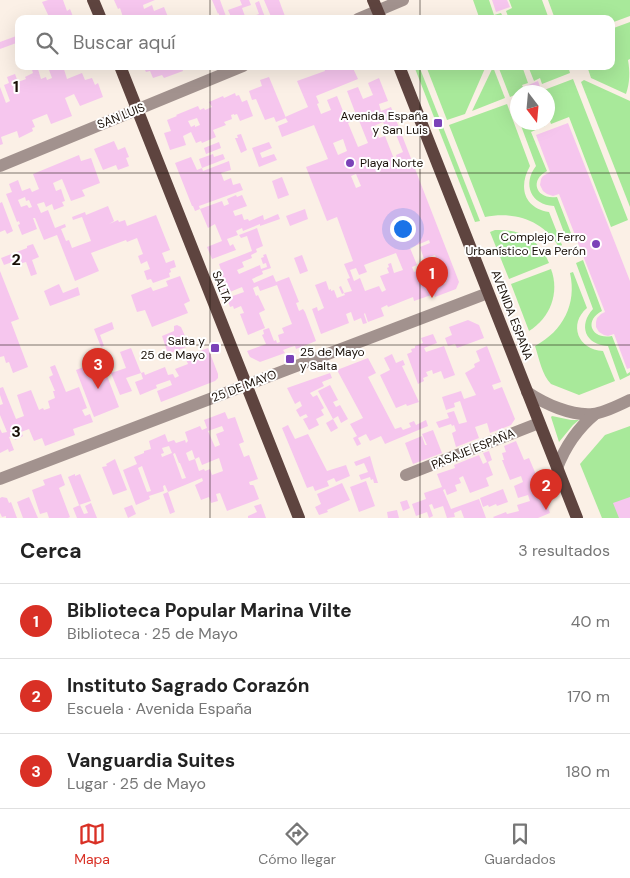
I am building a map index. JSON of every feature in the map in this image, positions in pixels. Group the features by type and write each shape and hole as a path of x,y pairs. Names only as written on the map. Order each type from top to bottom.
{"main road":[{"path":"93,0 99,15"},
{"name":"SALTA","path":"122,70 299,518"},
{"name":"AVENIDA ESPAÑA","path":"401,70 576,518"}],"street":[{"path":"377,10 403,0"},
{"name":"SAN LUIS","path":"0,166 232,70"},
{"name":"25 DE MAYO","path":"0,479 488,293"},
{"path":"527,392 555,407 578,413 595,414"},
{"path":"557,468 570,442 595,414 630,400"},
{"name":"PASAJE ESPAÑA","path":"406,475 539,423"}],"green space":[{"path":"473,0 489,0 494,15 478,15"},
{"path":"509,0 542,0 548,15 508,15 506,11 512,8"},
{"path":"548,0 630,0 630,16 615,22 615,15 554,15"},
{"path":"630,22 629,77 626,94 591,78 588,70 615,70 615,28"},
{"path":"416,70 421,70 480,221 475,222"},
{"path":"428,70 484,70 465,114 447,120"},
{"path":"492,70 494,70 505,98 472,111"},
{"path":"500,70 523,70 528,83 510,85 510,97"},
{"path":"530,70 569,70 570,73 542,84 540,78 534,81"},
{"path":"573,79 628,220 611,227 569,117 555,122 555,86"},
{"path":"584,80 630,101 630,207 581,82"},
{"path":"507,104 510,112 510,130 517,130 530,166 524,181 526,195 534,206 549,212 562,245 559,247 545,230 527,220 507,215 485,217 449,125"},
{"path":"523,130 536,130 531,132 547,171 538,179 537,188 544,195 557,197 574,241 568,243 554,206 540,202 531,192 530,180 536,166"},
{"path":"495,230 513,231 528,237 540,248 549,263 509,279 490,232"},
{"path":"583,260 602,311 593,320 592,329 599,335 612,336 627,374 630,372 630,375 620,380 608,346 594,342 586,333 586,321 593,309 576,263"},
{"path":"551,269 554,278 554,296 543,319 529,331 511,284"},
{"path":"573,272 587,308 581,314 578,321 578,335 587,346 594,350 603,351 615,381 579,395 551,384 543,371 535,346 553,333 566,316 571,295 570,273"},
{"path":"552,416 571,420 579,420 559,442"},
{"path":"630,426 630,518 602,518 580,464 605,435"}],"building":[{"path":"63,0 67,11 70,9 72,15 48,15 42,2"},
{"path":"114,0 155,0 143,5 144,9 152,5 154,11 164,7 167,15 122,15 120,8 118,9"},
{"path":"212,0 220,0 226,15 218,14"},
{"path":"240,0 249,0 251,5 242,8 245,15 230,15 228,10 242,5"},
{"path":"264,0 279,0 285,15 270,15"},
{"path":"492,0 507,0 510,7 496,12"},
{"path":"259,1 264,15 256,15 259,14 255,3"},
{"path":"15,36 15,43 0,49 0,42"},
{"path":"32,70 38,70 41,79 46,77 47,80 52,78 49,70 64,70 67,79 82,73 85,80 92,78 95,85 98,83 103,97 80,106 74,94 65,98 72,116 51,124 47,114 32,120 35,127 32,128 33,131 19,138 17,131 1,137 3,144 0,145 0,87 6,103 10,101 4,85 9,83 7,77 15,74 18,82 26,79 25,77 33,73"},
{"path":"145,70 183,71 164,78 162,75 153,78 150,71 146,72"},
{"path":"325,70 354,70 358,79 316,96 321,114 331,110 327,100 337,96 345,116 355,112 347,91 358,87 363,99 373,95 368,83 379,78 388,101 379,104 381,111 391,107 459,282 456,289 435,297 434,294 414,301 413,297 388,307 387,305 381,308 384,316 368,322 365,313 367,323 363,324 361,318 354,321 351,312 346,314 349,323 321,334 312,309 317,307 318,311 324,308 315,285 326,281 329,290 334,290 337,298 345,295 344,293 352,291 347,279 350,278 344,264 353,261 337,217 327,221 306,167 328,159 314,125 282,137 278,126 288,122 285,117 308,107 297,81","holes":["358,118 368,143 358,147 348,123","383,122 388,135 395,132 403,152 396,155 397,158 394,159 385,136 379,138 374,126","343,139 347,151 338,155 333,143","356,174 361,186 356,188 351,176","429,240 430,243 420,247 424,259 435,255 439,264 432,267 434,272 441,269 446,283 439,285 436,276 429,279 426,270 414,272 412,267 417,265 410,248","396,253 403,270 394,273 391,263 388,264 389,273 380,276 386,290 382,292 379,286 365,291 360,278 354,281 350,270 356,268 359,275 367,272 364,265"]},
{"path":"269,77 286,118 276,122 274,117 265,120 256,99 252,100 249,91 262,86 260,80"},
{"path":"538,81 539,85 528,85"},
{"path":"235,93 236,96 239,95 242,102 247,100 253,116 240,121 237,114 231,115 232,119 224,122 226,125 213,130 216,137 202,143 201,141 196,143 191,132 183,136 186,145 170,150 164,133 171,131 167,120 198,106 200,110 204,108 205,110 212,107 209,102 223,96 224,98","holes":["197,118 200,125 191,127 188,121"]},
{"path":"568,123 630,281 630,368 627,369 614,334 604,335 596,327 597,318 605,312 559,194 553,196 547,194 540,185 543,176 550,172 536,135 555,130 555,128"},
{"path":"241,134 247,150 241,153 235,138 238,138 237,135"},
{"path":"114,141 118,150 125,147 129,157 126,158 129,166 118,170 116,165 103,170 94,149"},
{"path":"219,142 221,148 206,154 204,148"},
{"path":"269,142 272,148 260,153 262,158 274,154 277,160 259,167 252,148"},
{"path":"213,154 214,157 223,154 225,159 202,168 199,159"},
{"path":"79,155 81,161 91,158 100,183 82,190 85,196 71,201 62,179 53,183 56,191 61,189 65,201 62,202 64,206 54,210 52,204 46,207 44,202 37,204 41,213 48,210 55,228 65,224 66,227 61,229 66,241 69,240 72,248 91,241 82,217 73,220 72,217 85,212 86,215 108,206 114,221 109,224 118,220 119,222 125,220 127,226 156,215 170,250 162,253 166,263 174,260 176,267 170,269 170,277 153,283 151,279 147,280 144,271 150,269 147,261 141,264 138,256 143,254 137,238 127,242 126,240 91,253 99,271 75,281 57,235 44,240 35,218 33,218 37,229 22,235 18,225 20,224 19,221 17,222 6,194 12,192 9,184 18,180 22,191 30,188 32,192 39,189 33,174","holes":["25,197 26,201 29,200 32,207 29,208 27,205 21,207 18,200"]},
{"path":"191,157 197,170 202,168 203,171 229,161 231,170 221,173 224,181 231,178 233,185 240,183 243,190 199,206 200,209 195,211 175,163"},
{"path":"282,177 289,195 278,199 272,181"},
{"path":"236,195 237,197 242,195 247,206 233,211 235,216 242,214 244,220 248,219 249,221 263,215 264,220 278,214 280,219 243,231 242,228 236,231 238,235 227,239 230,246 233,244 236,250 212,259 207,247 222,241 215,224 208,228 200,209 222,201 224,206 229,204 227,199"},
{"path":"2,202 13,231 7,234 5,230 0,232 0,203"},
{"path":"305,209 308,219 290,226 286,216"},
{"path":"257,228 263,246 256,249 257,252 251,255 252,258 242,262 244,267 237,270 239,274 260,265 261,269 267,267 266,263 263,264 261,258 266,254 271,268 262,271 263,274 252,279 254,283 273,275 276,282 289,277 299,302 296,303 299,311 303,309 305,312 316,341 296,349 295,346 283,350 285,353 260,362 250,357 247,351 266,344 262,335 264,334 263,330 269,328 274,341 276,340 277,343 280,342 278,335 284,333 282,328 292,324 277,285 260,291 258,286 253,288 265,310 259,313 265,328 248,335 240,314 244,313 241,306 234,309 233,306 230,307 227,298 244,292 242,287 225,294 220,281 223,280 219,264 252,251 247,236 241,238 239,235"},
{"path":"33,244 39,257 32,260 37,274 31,276 26,262 19,264 18,260 4,265 1,258"},
{"path":"302,255 308,271 300,274 294,258"},
{"path":"0,271 19,319 11,322 28,367 13,373 9,362 6,363 4,356 0,357"},
{"path":"180,276 190,301 184,304 188,313 152,327 145,310 137,312 131,295 151,287 153,291 168,286 166,281"},
{"path":"59,284 63,293 78,287 80,295 50,306 44,291"},
{"path":"341,286 344,293 342,294 339,287"},
{"path":"468,320 479,325 484,338 457,348 455,344 448,346 445,338 452,335 449,327"},
{"path":"112,322 114,329 100,335 104,346 101,347 94,329"},
{"path":"174,326 181,327 185,336 188,336 191,344 168,354 162,336 174,331"},
{"path":"433,334 437,343 424,348 426,352 444,346 455,375 444,379 441,371 433,374 432,370 426,372 428,376 423,378 424,381 418,384 407,354 412,352 411,349 415,348 415,346 423,343 421,338"},
{"path":"487,346 501,382 492,385 494,390 502,387 515,419 511,425 490,433 487,423 475,427 479,438 456,447 452,433 456,431 454,425 452,426 451,424 439,428 436,422 449,418 447,413 454,411 459,424 467,422 460,401 454,403 455,407 446,410 442,397 461,391 464,399 476,395 465,373 475,367 474,364 480,361 476,351"},
{"path":"131,348 141,373 126,378 132,391 120,395 111,373 126,368 120,352"},
{"path":"208,348 218,374 218,378 215,381 161,402 157,391 172,385 170,380 156,385 157,388 140,395 135,382 143,379 141,373 144,372 145,375 165,367 168,375 173,374 175,378 179,376 175,369 188,364 185,357"},
{"path":"392,354 396,363 403,360 405,365 402,366 419,402 396,408 380,375 390,370 384,358"},
{"path":"368,358 376,373 368,377 395,429 401,427 403,430 411,427 409,423 414,421 416,425 426,420 428,426 385,444 381,436 370,441 366,434 358,438 361,444 357,446 353,438 357,436 350,424 363,418 337,370"},
{"path":"101,360 119,407 94,417 76,370"},
{"path":"55,365 66,392 79,387 87,408 82,410 85,416 90,414 93,422 73,429 75,435 45,446 42,438 34,441 29,429 21,432 23,436 15,440 13,436 9,437 14,450 9,452 8,449 0,453 0,429 2,433 7,432 0,415 0,405 3,404 0,388 3,387 16,419 24,416 17,395 31,390 39,410 50,408 48,401 55,398 53,391 55,391 49,377 53,375 50,367"},
{"path":"330,373 332,378 322,382 324,386 310,393 313,397 317,395 324,408 321,410 324,415 316,419 319,425 309,430 303,419 308,417 306,414 300,417 296,410 302,406 300,401 295,404 287,388"},
{"path":"330,385 338,400 333,402 336,407 340,405 348,419 341,423 338,416 333,419 318,391"},
{"path":"225,412 228,419 235,417 244,442 239,444 244,457 249,455 258,479 249,482 250,485 254,486 259,499 227,511 220,493 216,494 218,501 211,503 209,497 201,500 195,485 203,481 202,478 168,492 165,485 163,486 164,491 149,496 150,499 136,505 123,470 137,464 134,457 151,449 149,441 165,434 168,442 174,440 176,443 185,440 186,443 188,441 185,432 200,426 202,430 207,428 204,420","holes":["222,426 224,431 216,434 220,445 215,447 208,431","169,446 172,453 162,457 161,454 164,453 162,448","192,450 195,459 189,461 186,453","175,453 186,478 182,479 173,454","199,457 202,465 219,458 223,471 212,475 210,469 199,471 195,459","142,466 151,491 147,492 138,468"]},
{"path":"333,419 338,428 331,432 326,423"},
{"path":"288,425 295,439 308,434 327,471 346,465 350,476 336,482 334,478 327,481 329,486 315,491 313,486 307,488 282,428"},
{"path":"433,430 442,453 413,464 405,443 422,436 425,445 427,445 422,434"},
{"path":"516,441 524,460 529,458 550,513 538,518 494,518 506,512 507,514 519,511 517,505 530,501 528,495 518,498 514,486 523,482 521,476 510,480 502,460 504,460 502,453 506,452 504,446"},
{"path":"489,451 492,460 488,462 493,475 486,478 489,486 470,493 463,476 459,478 461,483 455,485 457,491 447,495 445,489 443,490 451,509 479,499 486,518 464,518 461,510 454,513 455,517 447,518 443,506 434,509 432,504 429,505 433,516 429,518 427,512 416,516 412,504 426,499 424,493 442,487 437,474 455,468 454,465 479,455 483,464 487,462 483,453"},
{"path":"370,456 378,483 374,483 370,477 361,480 359,475 368,472 364,463 356,466 354,462"},
{"path":"115,459 127,490 113,495 102,467 107,466 106,464"},
{"path":"61,474 65,485 59,488 70,517 49,518 47,512 40,514 32,490 45,485 43,480"},
{"path":"75,474 75,476 80,474 91,501 79,505 68,477"},
{"path":"366,481 375,506 359,512 350,487"},
{"path":"342,483 350,500 319,515 315,507 321,504 317,494"},
{"path":"503,489 508,502 497,506 496,504 483,507 480,498"},
{"path":"168,492 175,512 170,514 163,494"},
{"path":"29,497 38,518 23,518 17,502"},
{"path":"630,497 630,518 619,518 613,503"},
{"path":"0,498 7,498 9,503 11,502 17,518 2,517 0,513"},
{"path":"407,500 410,508 403,511 400,502"},
{"path":"91,503 97,518 77,518 73,508 80,505 84,514 88,513 85,506"},
{"path":"261,504 266,518 248,518 248,516 257,512 254,506"},
{"path":"132,505 136,514 128,518 124,508"},
{"path":"397,510 399,518 388,518 387,512"}],"place":[{"name":"Avenida España y San Luis","path":"438,123"},
{"name":"Playa Norte","path":"350,163"},
{"name":"Complejo Ferro Urbanístico Eva Perón","path":"596,244"},
{"name":"Biblioteca Popular Marina Vilte","path":"432,298"},
{"name":"Salta y 25 de Mayo","path":"215,348"},
{"name":"25 de Mayo y Salta","path":"290,359"},
{"name":"Vanguardia Suites","path":"98,389"},
{"name":"Instituto Sagrado Corazón","path":"546,510"}]}
